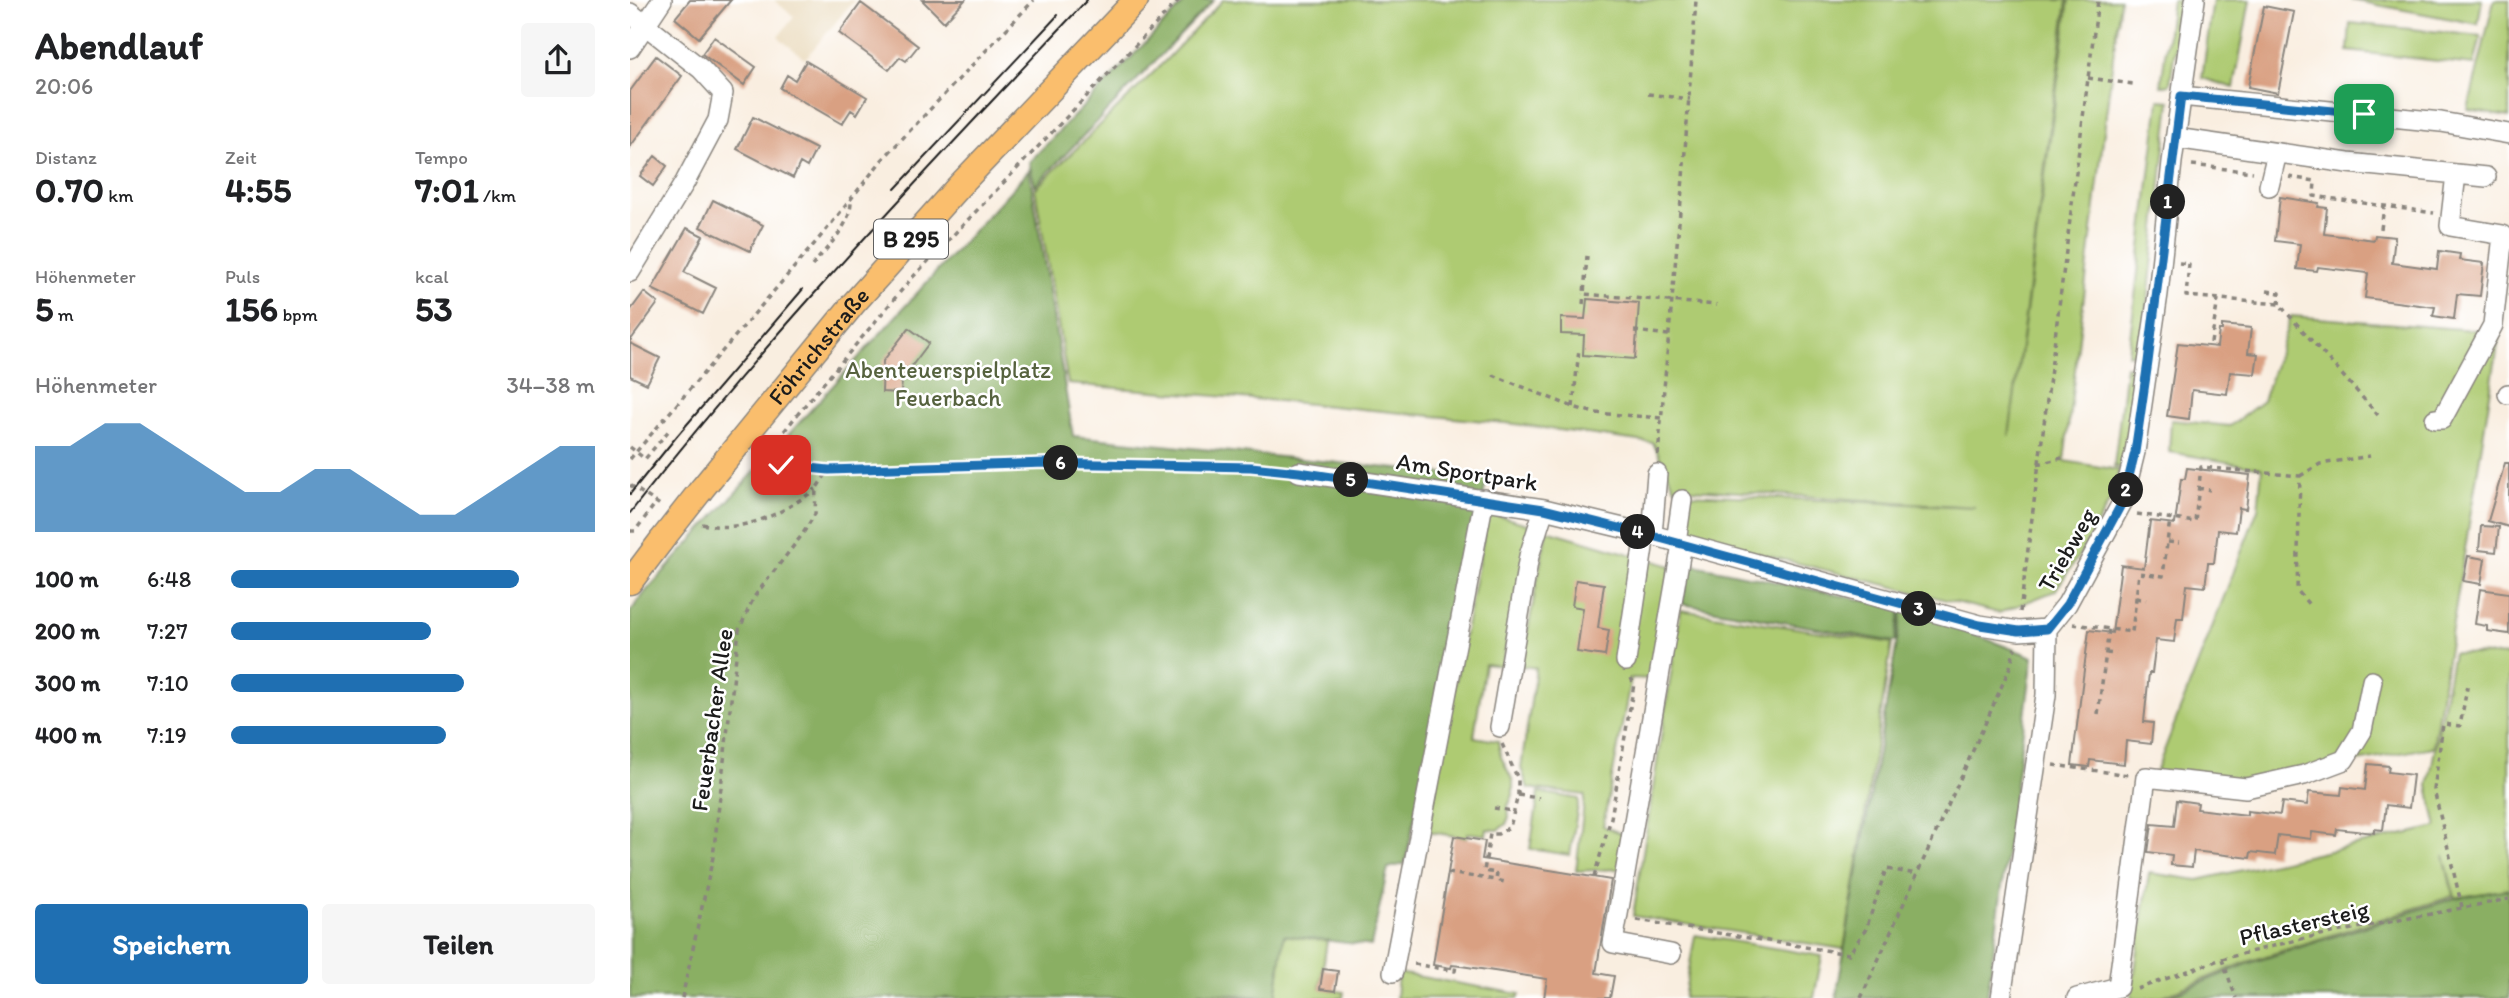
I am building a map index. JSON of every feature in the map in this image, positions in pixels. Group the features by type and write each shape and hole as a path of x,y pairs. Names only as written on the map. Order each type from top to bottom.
{"main road":[{"name":"Föhrichstraße","path":"630,582 853,303 958,187 1136,0"}],"street":[{"path":"630,48 638,19 662,0"},
{"name":"Triebweg","path":"2003,997 2046,695 2047,629 2067,604 2123,501 2135,452 2195,0"},
{"path":"630,272 685,182 718,120 723,93 701,69 638,19"},
{"path":"2181,96 2441,122 2509,134"},
{"path":"2175,138 2277,153 2486,177"},
{"path":"2271,180 2277,153"},
{"path":"2435,419 2442,419 2493,325 2503,234 2451,226 2456,174"},
{"name":"Am Sportpark","path":"1299,472 1544,509 1980,625 2019,631 2047,629"},
{"path":"1626,661 1657,474"},
{"path":"1392,972 1484,499"},
{"path":"1671,954 1613,943 1679,543 1682,500"},
{"path":"1500,734 1529,556 1544,509"},
{"path":"2077,998 2118,987 2146,777 2246,788 2304,775 2344,760 2362,731 2372,681"}],"path":[{"path":"630,459 827,229 881,160 1034,0"},
{"path":"1180,0 911,279 770,449 769,459 773,464 829,470 1046,463 1251,467 1299,472"},
{"path":"1657,474 1690,99 1696,0"},
{"path":"1861,998 2010,667 2019,631 2020,593 2098,0"},
{"path":"2088,78 2133,83"},
{"path":"1648,94 1690,99"},
{"path":"2172,162 2271,180 2315,181 2314,198 2452,216"},
{"path":"812,266 844,225 852,209 851,198"},
{"path":"2381,229 2384,207"},
{"path":"1583,304 1587,256"},
{"path":"2189,264 2186,296 2279,304 2378,415"},
{"path":"2267,291 2280,293 2279,304"},
{"path":"1584,294 1717,304"},
{"path":"2211,343 2218,299"},
{"path":"1634,331 1669,335"},
{"path":"1573,407 1579,349"},
{"path":"1493,376 1595,413 1661,418"},
{"path":"630,447 645,460 670,429"},
{"path":"2152,516 2194,522 2200,467 2300,476 2320,464 2370,456"},
{"path":"2037,465 2066,457"},
{"name":"Feuerbacher Allee","path":"682,998 713,857 739,630 754,597 815,514 816,489 829,470"},
{"path":"2300,476 2297,590 2310,606"},
{"path":"630,485 666,509"},
{"path":"2198,488 2210,489"},
{"path":"697,523 739,526 771,517 816,489"},
{"path":"630,531 635,531 655,504"},
{"path":"2088,627 2132,632 2139,573 2163,576 2170,519"},
{"path":"2168,542 2179,543"},
{"path":"2136,598 2146,600"},
{"path":"2098,714 2109,629"},
{"path":"2106,653 2116,654"},
{"path":"1594,877 1611,818 1634,684 1626,670 1626,661"},
{"path":"2462,687 2467,688 2460,726 2443,724 2434,781 2441,823 2462,907"},
{"path":"1496,880 1497,873 1484,871 1490,834 1506,831 1510,827 1518,795 1518,779 1500,734"},
{"path":"2071,767 2146,777"},
{"path":"1518,795 1539,798"},
{"path":"1494,808 1512,811"},
{"path":"1618,917 1849,954 1866,929 1886,869 1917,874"},
{"path":"1448,873 1505,882"},
{"name":"Pflastersteig","path":"2134,990 2222,960 2305,938 2509,900"},
{"path":"2222,960 2236,998"},
{"path":"1428,966 1455,971 1456,965"}],"shaded area":[{"path":"774,0 854,0 805,59 778,37 794,17"}],"green space":[{"path":"1187,0 1214,0 1035,186 1029,162"},
{"path":"1223,0 2067,0 2009,436 2069,0 2120,0 2064,461 2119,470 2111,499 2084,548 2055,591 1999,613 1684,535 1689,494 1975,507 1675,488 1653,443 1515,424 1068,384 1035,189"},
{"path":"2172,0 2182,0 2170,84 2161,86"},
{"path":"2213,0 2250,0 2234,88 2202,78"},
{"path":"2351,0 2482,0 2478,24"},
{"path":"2494,0 2509,0 2509,117 2468,110"},
{"path":"2350,23 2481,36 2474,65 2348,51"},
{"path":"2159,100 2170,101 2142,355 2128,354"},
{"name":"Abenteuerspielplatz Feuerbach","path":"1029,170 1073,436 1487,478 1405,864 1388,868 1371,946 1284,935 1276,998 1199,992 1198,998 630,998 630,612 647,590"},
{"path":"2291,316 2500,332 2433,747 2245,782 2155,774 2258,509 2262,468 2169,452 2171,420 2230,426 2263,401"},
{"path":"2126,366 2140,369 2125,469 2114,466"},
{"path":"1488,513 1531,525 1502,666 1485,664 1474,737 1498,741 1501,757 1513,781 1513,795 1508,806 1509,817 1506,824 1498,830 1487,829 1486,835 1468,833 1467,838 1431,832 1428,824"},
{"path":"1547,530 1671,566 1652,679 1631,678 1603,826 1625,835 1619,869 1576,871 1585,795 1528,788 1521,768 1536,668 1521,666"},
{"path":"1690,564 1901,608 1895,642 1682,604"},
{"path":"1903,607 2033,657 1987,998 1836,998"},
{"path":"1681,610 1892,643 1844,949 1633,916"},
{"path":"2453,653 2509,656 2509,889 2455,898 2444,855 2453,896 2244,963 2158,998 2131,998 2149,873 2198,880 2437,827 2428,786"},
{"path":"1539,792 1579,799 1570,855 1530,849"},
{"path":"2509,889 2509,998 2164,998 2247,964 2455,898"},
{"path":"1284,935 1327,941 1320,988 1344,992 1343,998 1276,998"},
{"path":"1695,935 1822,956 1814,998 1684,998"},
{"path":"1398,973 1520,994 1518,998 1396,998"},
{"path":"1199,992 1257,998 1198,998"}],"building":[{"path":"690,0 731,0 699,38 675,18"},
{"path":"922,0 965,0 944,22"},
{"path":"861,3 918,46 906,61 900,57 889,70 839,33"},
{"path":"2264,6 2294,12 2278,93 2248,87"},
{"path":"714,37 756,67 744,85 702,54"},
{"path":"656,56 682,76 630,147 630,91"},
{"path":"806,61 867,97 857,114 851,110 842,124 780,88 787,75 795,80"},
{"path":"753,117 816,149 807,167 800,163 793,178 737,149"},
{"path":"655,156 667,166 653,186 640,176"},
{"path":"2280,197 2319,203 2318,207 2327,208 2324,234 2374,240 2375,235 2395,237 2392,263 2437,269 2439,251 2460,254 2459,260 2484,263 2480,296 2457,294 2454,319 2433,316 2435,307 2365,298 2368,273 2318,267 2317,271 2297,269 2300,244 2275,241"},
{"path":"713,200 763,225 750,251 700,227"},
{"path":"687,228 703,236 684,272 716,288 703,314 652,289"},
{"path":"644,292 658,303 630,341 630,311"},
{"path":"1587,299 1639,303 1635,359 1583,355 1584,335 1561,334 1561,318 1585,319"},
{"path":"2222,325 2251,328 2248,353 2258,354 2255,374 2230,372 2227,394 2192,390 2189,419 2167,416 2178,343 2217,347"},
{"path":"909,328 929,343 902,379 901,393 882,392 883,361"},
{"path":"630,343 660,358 647,384 630,376"},
{"path":"2505,463 2509,463 2509,527 2488,521"},
{"path":"2187,468 2250,475 2246,509 2239,508 2236,532 2218,530 2214,563 2208,563 2205,587 2187,585 2183,618 2177,618 2174,642 2156,640 2152,673 2149,673 2144,722 2153,723 2151,744 2126,741 2124,764 2090,760 2089,767 2072,765 2089,630 2112,633 2121,565 2144,568 2150,521 2175,524 2181,479 2185,479"},
{"path":"2481,526 2499,527 2496,552 2479,550"},
{"path":"2468,556 2485,559 2481,584 2463,581"},
{"path":"1576,580 1604,584 1598,628 1609,630 1605,656 1577,652 1583,608 1572,606"},
{"path":"2480,589 2509,593 2509,634 2487,631 2487,626 2475,624"},
{"path":"2368,764 2389,766 2388,772 2413,775 2409,808 2386,805 2383,830 2374,829 2374,833 2337,829 2336,835 2312,832 2311,839 2278,835 2275,855 2251,852 2250,858 2194,851 2192,867 2171,865 2172,855 2148,852 2152,824 2174,826 2177,800 2198,803 2197,809 2247,815 2247,811 2280,815 2282,802 2307,805 2309,792 2341,795 2342,787 2365,790"},
{"path":"1454,836 1485,841 1482,859 1611,880 1596,973 1614,976 1610,998 1544,998 1547,979 1461,966 1452,965 1451,968 1433,965"},
{"path":"1323,969 1338,971 1335,991 1320,989"}],"tram line":[{"path":"630,513 795,315 1087,0"},
{"path":"895,189 1058,15"},
{"path":"630,494 803,289"}],"route":[{"path":"781,465 829,470 1046,463 1251,467 1299,472 1544,509 1980,625 2019,631 2047,629 2067,604 2123,501 2135,452 2158,294 2181,96 2364,114"}]}
